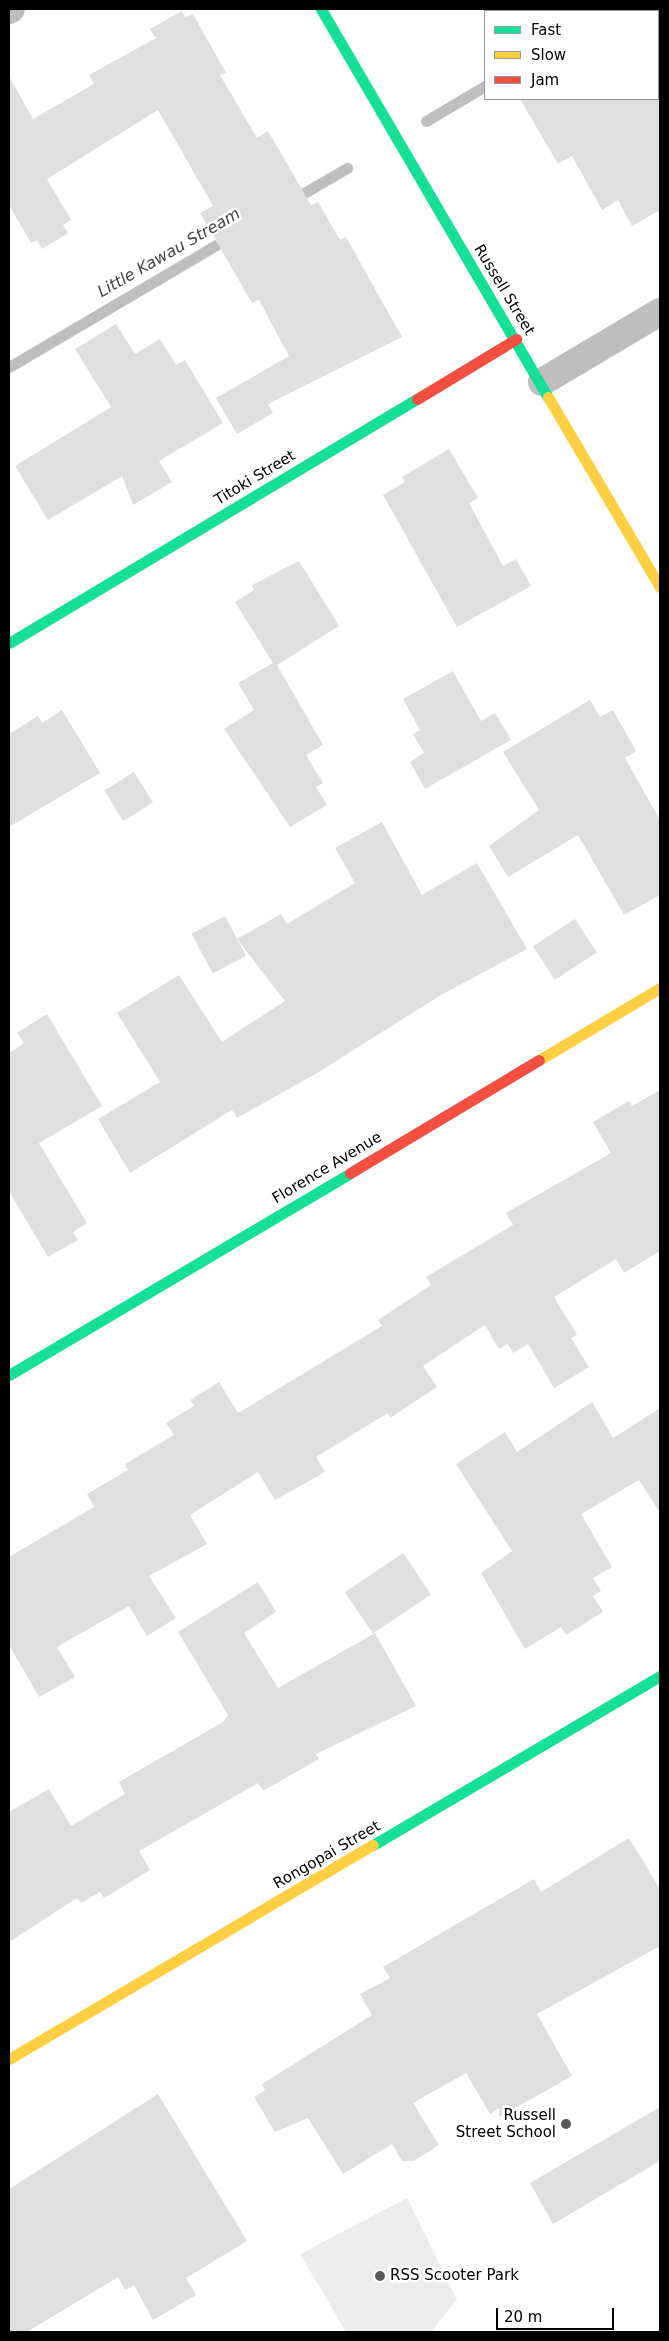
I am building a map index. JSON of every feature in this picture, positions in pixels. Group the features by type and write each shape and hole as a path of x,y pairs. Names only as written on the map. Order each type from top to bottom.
{"street":[{"name":"Russell Street","path":"321,9 542,382 660,587"},
{"path":"542,382 660,312"},
{"name":"Titoki Street","path":"9,643 516,339"},
{"name":"Florence Avenue","path":"9,1375 660,988"},
{"name":"Rongopai Street","path":"9,2060 660,1676"}],"shaded area":[{"name":"RSS Scooter Park","path":"407,2198 457,2299 431,2332 346,2332 300,2254"}],"building":[{"path":"182,11 185,17 193,14 226,73 220,75 257,138 268,131 311,205 318,202 340,240 346,237 402,337 268,404 273,413 237,434 216,398 289,356 259,300 252,303 200,213 213,206 158,110 47,179 71,220 63,225 68,233 42,249 37,240 31,243 9,205 9,76 33,119 94,84 89,75 156,38 150,29"},
{"path":"660,99 660,210 632,226 618,200 602,210 572,156 558,164 521,100"},
{"path":"116,324 135,354 160,339 176,365 185,360 223,423 159,461 172,482 133,505 122,476 48,520 15,466 111,407 75,349"},
{"path":"449,449 478,498 469,503 503,566 516,559 531,586 457,627 383,495 405,482 402,477"},
{"path":"299,561 339,626 277,665 323,745 306,755 323,783 316,787 327,805 290,827 224,729 254,710 238,683 273,663 235,602 254,590 252,585"},
{"path":"453,671 481,721 495,713 511,740 425,789 410,762 424,753 413,734 420,730 403,699"},
{"path":"590,700 600,717 613,710 636,751 625,758 660,820 660,895 624,915 578,835 508,877 489,846 539,810 503,752"},
{"path":"62,710 100,773 9,827 9,734 38,716 42,723"},
{"path":"134,772 153,803 123,821 104,791"},
{"path":"382,822 422,895 477,863 527,949 441,995 317,1073 237,1118 232,1110 130,1173 98,1119 160,1082 117,1013 179,975 222,1042 285,1001 237,939 281,914 287,924 355,883 335,848"},
{"path":"225,916 246,956 213,974 191,934"},
{"path":"575,919 597,953 555,980 533,946"},
{"path":"47,1014 102,1106 39,1143 87,1223 73,1232 78,1240 48,1257 9,1191 9,1053 24,1043 17,1033"},
{"path":"660,1090 660,1251 624,1273 616,1259 554,1297 577,1335 571,1338 589,1367 554,1388 528,1344 513,1353 508,1344 499,1349 485,1325 423,1366 437,1387 390,1418 388,1413 316,1457 325,1472 275,1500 258,1472 190,1515 207,1544 149,1576 176,1618 147,1636 129,1606 57,1647 75,1677 39,1697 9,1645 9,1557 94,1507 87,1494 128,1470 125,1464 174,1435 166,1423 194,1406 190,1400 219,1382 238,1413 382,1326 378,1320 431,1285 426,1277 513,1225 506,1213 611,1153 593,1122 629,1101 632,1106"},
{"path":"592,1402 613,1438 660,1408 660,1513 639,1480 581,1514 612,1567 593,1578 601,1591 593,1596 603,1612 566,1635 561,1627 525,1649 481,1573 512,1551 456,1464 505,1432 517,1452"},
{"path":"403,1553 431,1594 373,1634 345,1592"},
{"path":"258,1582 276,1612 244,1633 278,1688 375,1633 416,1706 316,1754 319,1759 263,1791 258,1783 139,1851 150,1870 104,1898 100,1892 81,1903 77,1898 9,1942 9,1812 49,1789 71,1826 125,1794 119,1782 223,1722 228,1715 178,1632"},
{"path":"629,1838 660,1889 660,1946 537,2014 572,2076 499,2117 499,2108 490,2114 466,2073 413,2103 439,2145 414,2161 402,2161 392,2144 343,2174 308,2118 275,2132 254,2097 265,2090 262,2084 372,2015 360,1994 390,1978 383,1967 534,1879 541,1892"},
{"path":"158,2094 247,2241 186,2278 196,2295 153,2320 134,2285 125,2290 118,2277 27,2332 9,2332 9,2189"},
{"path":"660,2107 660,2161 553,2224 530,2183"}],"waterway":[{"path":"426,121 484,87"},
{"name":"Little Kawau Stream","path":"292,200 347,168"},
{"name":"Little Kawau Stream","path":"9,367 231,236"}],"traffic: fast":[{"path":"321,9 548,397"},
{"path":"9,643 417,399"},
{"path":"9,1375 350,1173"},
{"path":"373,1845 660,1676"}],"traffic: slow":[{"path":"548,397 660,587"},
{"path":"539,1060 660,988"},
{"path":"9,2059 373,1845"}],"traffic: jam":[{"path":"417,399 516,339"},
{"path":"350,1173 539,1060"}],"place":[{"name":"Russell Street School","path":"566,2124"},
{"name":"RSS Scooter Park","path":"380,2276"}]}
